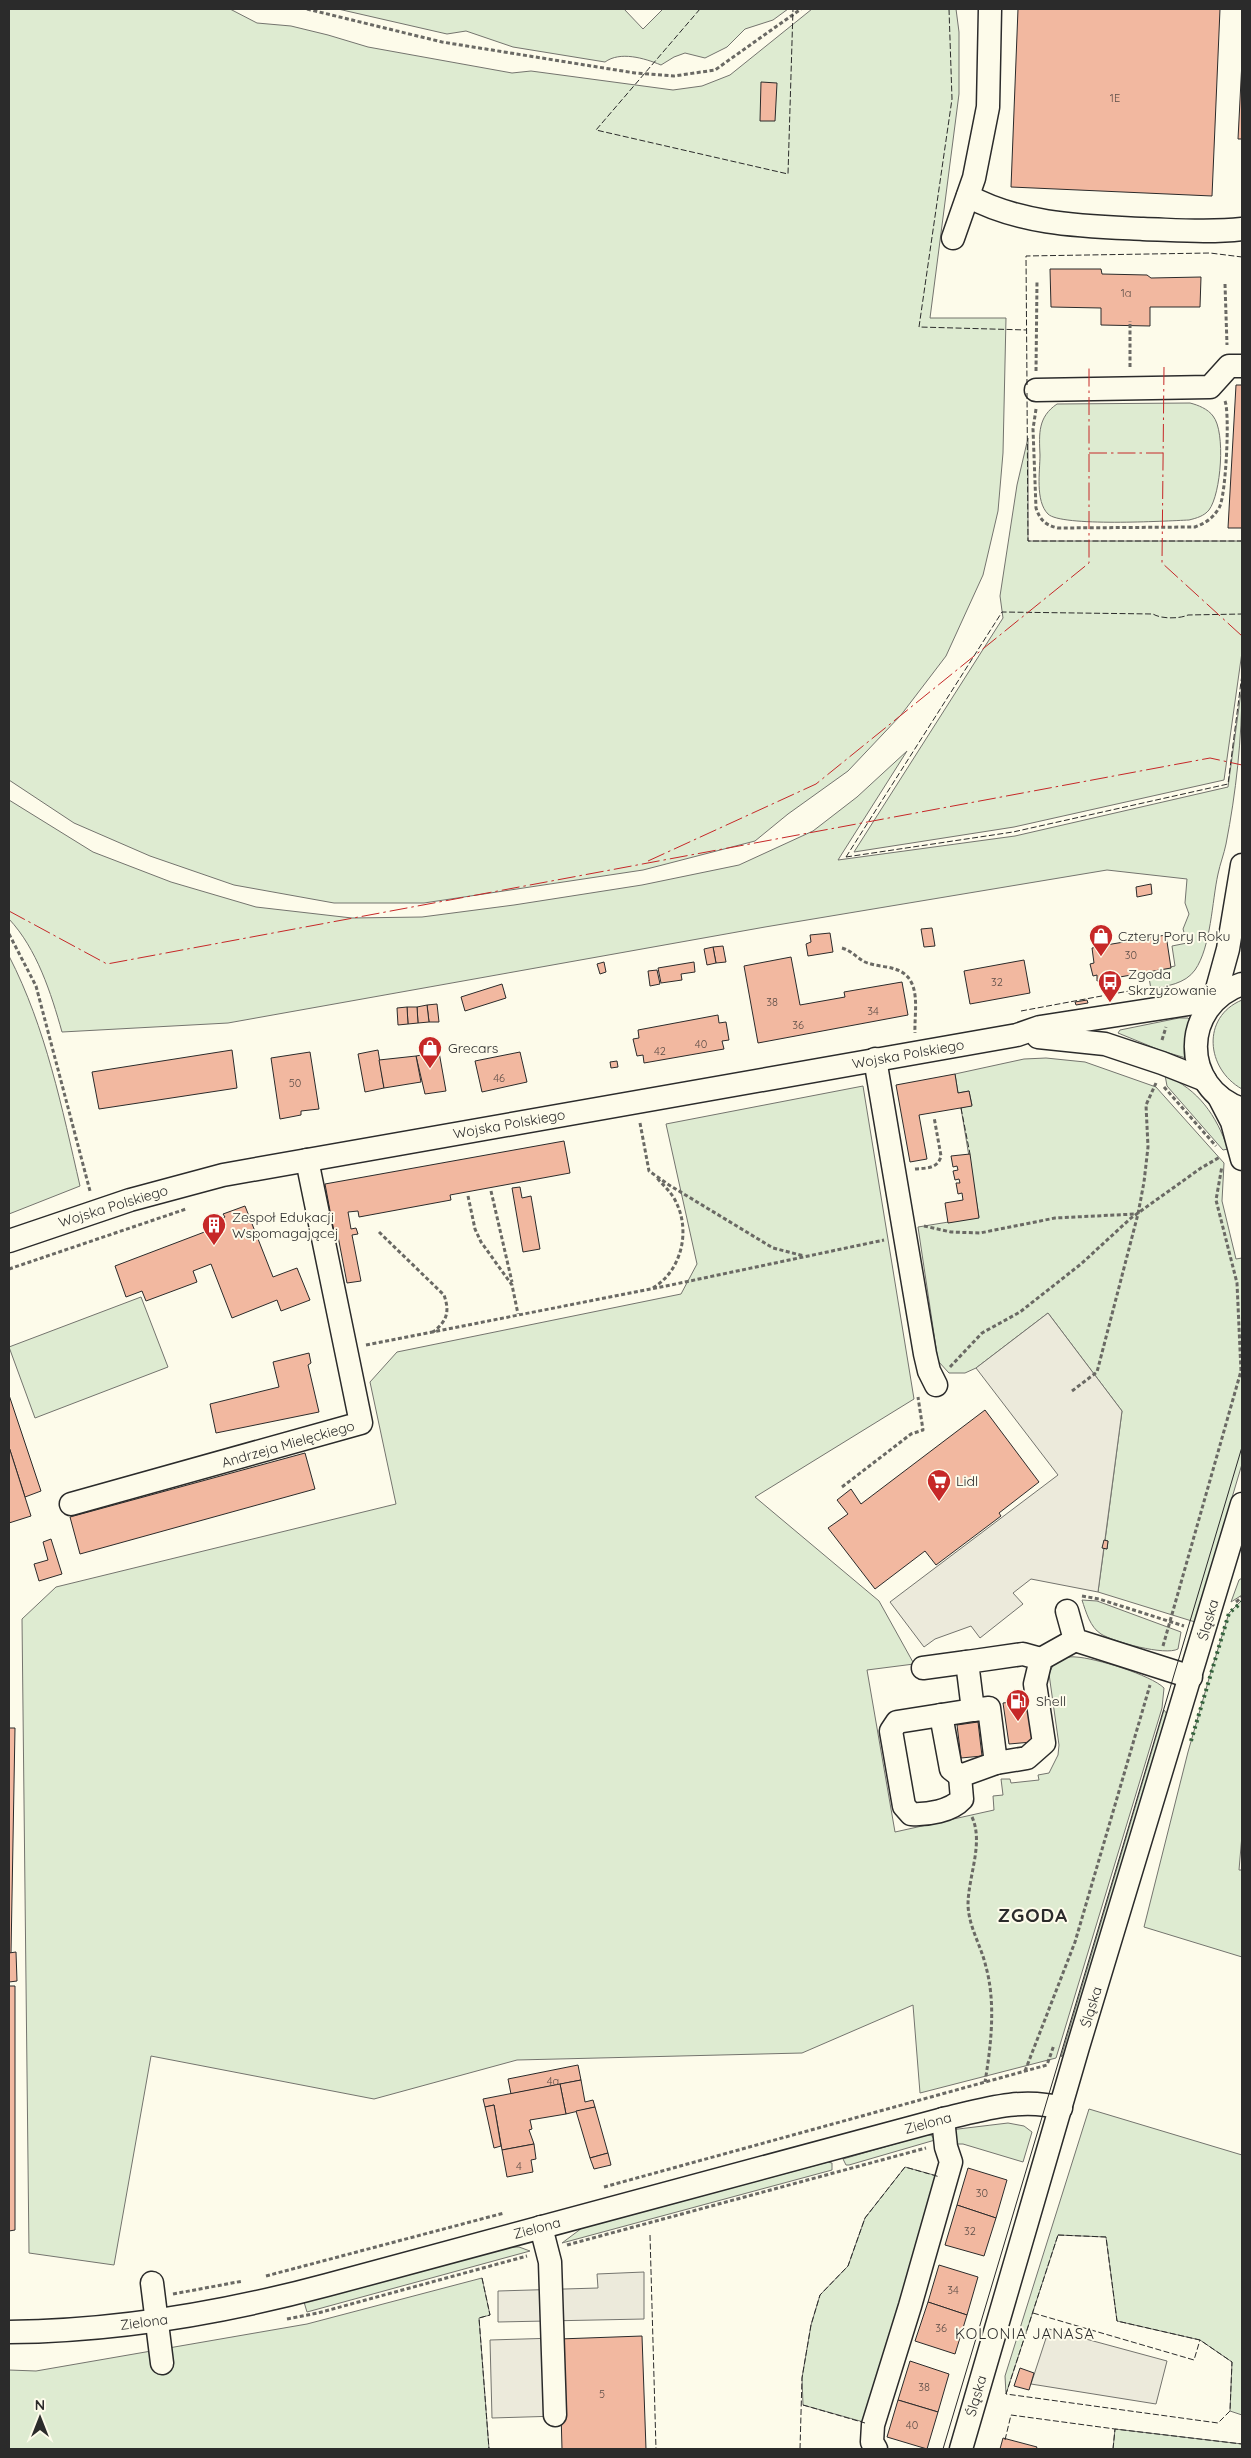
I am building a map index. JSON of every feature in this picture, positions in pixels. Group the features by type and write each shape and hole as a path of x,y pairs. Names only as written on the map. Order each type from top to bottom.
{"street":[{"path":"954,238 974,178 988,107 990,9"},
{"path":"968,196 1001,211 1043,221 1206,232 1242,229"},
{"path":"1036,390 1210,386 1236,366"},
{"path":"1233,1157 1232,1122 1197,1060 1196,1039 1202,1018 1214,1000 1228,949 1242,865"},
{"path":"1214,1000 1231,988 1242,984"},
{"name":"Wojska Polskiego","path":"9,1241 96,1211 204,1179 307,1160 638,1116 875,1059 1017,1035 1040,1027 1214,1000"},
{"name":"Wojska Polskiego","path":"1017,1035 1106,1044 1155,1060 1212,1089 1242,1109"},
{"path":"875,1059 893,1164 911,1229 925,1354 929,1370 936,1385"},
{"name":"Andrzeja Mielęckiego","path":"71,1504 361,1423 307,1160"},
{"name":"Śląska","path":"961,2449 1060,2108 1204,1632 1233,1567 1242,1504"},
{"path":"1072,1603 1075,1640"},
{"path":"923,1668 1023,1654 1041,1658 1075,1640 1191,1677"},
{"path":"960,1776 996,1762 1027,1758 1044,1743 1035,1684 1041,1658"},
{"path":"967,1662 973,1710"},
{"path":"941,1715 951,1769 960,1776 962,1799 955,1807 921,1815 911,1814 904,1806 891,1731 897,1722 941,1715 973,1710 989,1708 996,1762"},
{"name":"Zielona","path":"9,2332 89,2328 157,2321 285,2296 943,2119 1021,2103 1038,2103 1060,2108"},
{"path":"876,2449 872,2442 872,2425 910,2306 951,2162 946,2147 943,2119"},
{"path":"541,2227 550,2262 555,2415"},
{"path":"152,2283 162,2363"}],"path":[{"path":"307,9 442,42 634,73 674,76 715,70 801,9"},
{"path":"1037,281 1036,390 1033,429 1036,508 1040,518 1048,526 1058,528 1195,527 1206,523 1213,517 1220,507 1222,497 1228,414 1226,402 1210,386"},
{"path":"1225,284 1225,328 1236,366"},
{"path":"1129,388 1130,321"},
{"path":"9,934 36,986 96,1211"},
{"path":"842,948 854,952 865,962 898,970 912,981 915,995 915,1036"},
{"path":"1072,1391 1096,1372 1138,1214 1148,1147 1146,1105 1158,1078 1233,1157"},
{"path":"638,1116 649,1171 670,1191 677,1204 682,1221 683,1240 675,1265 662,1282 650,1290"},
{"path":"893,1164 900,1168 911,1170 935,1166 940,1162 941,1156 934,1117"},
{"path":"936,1385 982,1333 1020,1312 1081,1264 1116,1230 1200,1168 1233,1157"},
{"path":"599,2189 1025,2071 1075,1942 1156,1666 1171,1622 1240,1370 1237,1283 1216,1200 1233,1157"},
{"path":"649,1171 773,1248 793,1255 809,1257"},
{"path":"492,1191 518,1314"},
{"path":"468,1196 474,1229 512,1286"},
{"path":"9,1269 188,1208"},
{"path":"346,1348 650,1290 809,1257 923,1226 968,1234 1055,1218 1138,1214"},
{"path":"379,1232 444,1295 448,1306 447,1315 443,1324 432,1332"},
{"path":"1072,1603 1099,1598 1204,1632"},
{"path":"962,1799 974,1821 976,1833 968,1904 971,1928 986,1966 991,1997 989,2060 985,2082"},
{"path":"302,2267 513,2211"}],"green space":[{"path":"9,9 230,9 257,23 291,26 368,47 512,73 531,71 673,90 702,86 730,75 812,9 956,9 959,32 959,94 930,318 1006,318 1003,453 998,511 983,575 946,656 901,715 848,771 788,814 755,841 643,870 424,903 334,903 234,885 150,856 74,823 9,780"},
{"path":"338,9 624,9 643,29 663,9 788,9 773,20 745,29 727,47 705,58 685,53 661,65 625,56 605,62 513,47 466,31 447,34"},
{"path":"1190,403 1203,408 1213,416 1220,435 1221,449 1217,491 1209,510 1205,514 1189,520 1092,522 1072,521 1048,514 1041,502 1040,494 1040,433 1046,414 1057,404"},
{"path":"1028,438 1028,541 1242,541 1242,652 1224,780 1014,827 854,852 1003,618 1000,596 1017,485"},
{"path":"1242,685 1240,745 1233,805 1218,874 1208,937 1200,960 1191,975 1175,984 1163,987 1151,989 1148,972 1175,966 1172,946 1187,943 1183,929 1189,914 1185,903 1187,879 1107,870 765,927 228,1023 62,1032 42,972 28,944 9,919 9,800 93,852 171,882 256,907 352,918 422,917 642,885 739,865 813,831 857,797 907,751 838,860 1015,836 1228,787"},
{"path":"9,956 33,1011 52,1069 80,1186 9,1214"},
{"path":"1242,1000 1242,1089 1230,1080 1221,1069 1215,1057 1213,1043 1214,1030 1220,1018 1229,1008"},
{"path":"1179,1018 1188,1018 1191,1021 1188,1056 1186,1058 1162,1051 1118,1033 1120,1030"},
{"path":"1046,1058 1085,1062 1156,1087 1224,1163 1222,1201 1236,1259 1242,1258 1242,1464 1195,1622 1098,1592 1104,1548 1107,1549 1108,1541 1105,1541 1122,1411 1048,1313 976,1368 965,1373 949,1373 938,1361 918,1227 979,1217 961,1108 972,1105 969,1091 958,1093 955,1074 1024,1059"},
{"path":"1165,1075 1188,1088 1205,1105 1218,1125 1228,1149 1223,1150 1167,1086"},
{"path":"863,1086 914,1399 755,1497 879,1601 914,1664 867,1670 895,1832 994,1810 993,1796 1003,1795 1001,1779 1010,1779 1011,1783 1039,1780 1038,1775 1049,1773 1058,1755 1059,1745 1049,1674 1054,1663 1073,1657 1096,1660 1135,1673 1164,1688 1162,1708 1056,2058 920,2093 913,2005 802,2053 517,2060 374,2099 151,2056 114,2265 29,2253 22,1619 56,1587 396,1504 370,1382 397,1352 681,1294 697,1264 666,1124"},
{"path":"141,1297 168,1367 35,1418 9,1347"},
{"path":"1242,1578 1242,1595 1231,1602 1239,1580"},
{"path":"1082,1600 1097,1601 1181,1632 1178,1649 1162,1651 1151,1649 1128,1644 1101,1634 1091,1623"},
{"path":"1242,1600 1242,1835 1239,1870 1242,1870 1242,1957 1144,1927 1188,1752 1210,1675 1229,1613"},
{"path":"1164,1710 1167,1714 1067,2050 1061,2057"},
{"path":"1089,2109 1242,2155 1242,2415 1230,2411 1232,2362 1200,2340 1117,2321 1106,2237 1058,2235 1006,2394 1005,2376"},
{"path":"1008,2123 1024,2126 1032,2132 1023,2162 963,2144 949,2144 950,2130"},
{"path":"931,2135 935,2140 849,2165 846,2165 843,2159"},
{"path":"828,2162 832,2163 832,2170 562,2243 582,2228"},
{"path":"905,2167 941,2177 867,2423 803,2405 802,2378 811,2325 820,2295 848,2266 865,2218"},
{"path":"509,2247 519,2247 530,2251 307,2312 304,2302"},
{"path":"482,2278 490,2315 479,2318 489,2449 9,2449 9,2370 36,2371 307,2324"},
{"path":"1115,2429 1242,2444 1242,2449 1113,2449"}],"shaded area":[{"path":"1048,1313 1122,1411 1098,1592 1031,1579 1013,1593 1023,1604 980,1638 971,1626 935,1639 924,1647 890,1602 1058,1475 976,1368"},
{"path":"644,2272 644,2319 498,2322 498,2291 598,2288 597,2274"},
{"path":"1049,2329 1167,2361 1156,2404 1031,2384"},
{"path":"557,2338 559,2416 492,2418 490,2340"}],"building":[{"path":"1018,9 1220,9 1212,196 1011,187"},
{"path":"1242,61 1242,139 1238,139"},
{"path":"761,82 777,83 775,121 760,121"},
{"path":"1050,269 1101,269 1102,274 1147,275 1151,278 1201,277 1200,307 1150,307 1150,326 1101,325 1101,308 1051,307"},
{"path":"1236,385 1242,385 1242,528 1228,528"},
{"path":"1151,884 1152,894 1137,897 1136,887"},
{"path":"932,928 935,946 924,947 921,929"},
{"path":"830,933 833,952 808,956 806,944 811,942 810,935"},
{"path":"1166,935 1171,968 1097,981 1097,975 1093,976 1090,964 1094,963 1092,948 1098,947 1097,942 1106,941 1106,945"},
{"path":"723,946 726,962 716,963 713,947"},
{"path":"713,947 716,963 707,965 704,949"},
{"path":"791,957 800,1005 845,997 844,992 902,982 908,1015 758,1043 744,966"},
{"path":"1024,960 1030,993 970,1004 964,971"},
{"path":"604,962 606,972 600,974 597,964"},
{"path":"694,962 695,972 681,974 682,980 661,983 658,968"},
{"path":"657,970 660,984 650,986 648,971"},
{"path":"502,984 506,998 465,1011 461,997"},
{"path":"1087,1000 1088,1003 1076,1005 1075,1002"},
{"path":"437,1004 439,1022 429,1022 427,1005"},
{"path":"427,1005 429,1022 418,1023 417,1007"},
{"path":"407,1007 417,1007 418,1023 408,1024"},
{"path":"407,1007 408,1024 398,1025 397,1008"},
{"path":"718,1015 719,1023 726,1022 729,1040 722,1041 724,1049 644,1063 643,1055 637,1056 633,1039 639,1038 638,1030"},
{"path":"232,1050 237,1088 99,1109 92,1072"},
{"path":"378,1050 384,1088 365,1092 358,1054"},
{"path":"310,1052 319,1109 301,1111 301,1115 280,1119 271,1058"},
{"name":"Grecars","path":"439,1052 446,1091 425,1094 416,1056"},
{"path":"520,1052 527,1082 482,1092 475,1061"},
{"path":"416,1056 421,1082 384,1088 379,1060"},
{"path":"617,1061 618,1067 611,1068 610,1062"},
{"path":"955,1074 958,1093 969,1091 972,1106 919,1115 927,1159 910,1162 896,1085"},
{"path":"564,1141 570,1173 450,1195 451,1200 359,1217 358,1211 348,1212 351,1229 356,1228 358,1234 352,1235 361,1281 347,1283 337,1231 334,1232 325,1184"},
{"path":"970,1154 979,1218 948,1223 945,1203 963,1200 962,1193 958,1194 956,1183 960,1183 959,1179 955,1180 953,1171 958,1170 957,1166 953,1167 951,1156"},
{"path":"520,1187 522,1198 531,1196 540,1249 523,1252 512,1188"},
{"name":"Zespoł Edukacji Wspomagającej","path":"245,1206 273,1277 297,1268 310,1300 281,1311 277,1300 232,1318 211,1264 193,1271 197,1282 146,1301 142,1291 126,1297 115,1266 215,1228 212,1222 225,1217 223,1214"},
{"path":"309,1353 311,1363 308,1365 319,1412 216,1433 210,1404 279,1387 273,1362"},
{"path":"9,1395 41,1491 25,1497 9,1447"},
{"name":"Lidl","path":"985,1410 1039,1482 999,1513 1001,1516 936,1565 925,1551 875,1589 828,1528 848,1514 837,1500 851,1489 861,1504"},
{"path":"9,1447 31,1516 9,1523"},
{"path":"305,1453 315,1489 80,1554 70,1517"},
{"path":"51,1539 62,1574 39,1581 34,1564 48,1560 43,1542"},
{"path":"1104,1540 1108,1541 1107,1549 1102,1548"},
{"name":"Shell","path":"1027,1700 1032,1742 1009,1744 1003,1703"},
{"path":"978,1722 982,1756 961,1758 957,1725"},
{"path":"9,1728 15,1728 11,1953 9,1953"},
{"path":"16,1952 17,1981 9,1982 9,1953"},
{"path":"9,1986 15,1986 15,2230 9,2231"},
{"path":"578,2065 581,2080 511,2094 508,2079"},
{"path":"581,2080 585,2102 593,2100 595,2107 566,2114 560,2084"},
{"path":"560,2084 566,2114 530,2120 532,2129 529,2130 534,2144 502,2150 494,2105 485,2107 483,2099"},
{"path":"494,2105 501,2146 494,2148 485,2107"},
{"path":"595,2107 608,2153 590,2158 576,2111"},
{"path":"534,2144 536,2159 531,2160 533,2172 507,2177 502,2150"},
{"path":"608,2153 611,2165 594,2169 590,2158"},
{"path":"968,2168 1007,2180 996,2218 957,2205"},
{"path":"957,2205 996,2218 984,2256 945,2245"},
{"path":"939,2265 978,2277 967,2315 928,2302"},
{"path":"928,2302 967,2315 955,2354 915,2341"},
{"path":"642,2336 646,2449 562,2449 559,2339"},
{"path":"910,2361 949,2374 938,2412 898,2400"},
{"path":"1020,2368 1034,2373 1029,2390 1014,2386"},
{"path":"898,2400 938,2412 927,2449 887,2437"},
{"path":"1003,2438 1037,2447 1036,2449 1000,2449"}],"tram line":[{"path":"943,2449 1242,1447"}],"hedge":[{"path":"1191,1741 1229,1613 1242,1602"}],"fence":[{"path":"700,9 596,130 788,174 793,9"},
{"path":"949,9 952,99 919,327 1027,330"},
{"path":"1027,385 1026,256 1210,253 1242,257"},
{"path":"1027,393 1028,541 1242,541"},
{"path":"846,857 1002,612 1153,614 1170,618 1188,615 1242,614"},
{"path":"846,857 1013,832 1228,784 1242,674"},
{"path":"1112,978 1114,989 1118,993 1140,989"},
{"path":"1021,1011 1107,995 1109,990 1107,979"},
{"path":"961,1108 970,1154"},
{"path":"800,2449 802,2378 811,2325 820,2295 848,2266 865,2218 905,2167 940,2177"},
{"path":"650,2235 656,2449"},
{"path":"1058,2235 1106,2237 1117,2321 1200,2340 1232,2362 1230,2411 1218,2423 1006,2394 1058,2235"},
{"path":"482,2278 490,2315 479,2318 489,2449"},
{"path":"1033,2313 1194,2360 1200,2340"},
{"path":"803,2405 865,2423"},
{"path":"1005,2440 1011,2415 1115,2429"},
{"path":"1113,2449 1115,2429 1242,2444"}],"power":[{"path":"648,861 816,784 1089,563 1089,366"},
{"path":"1164,367 1162,563 1242,636"},
{"path":"1089,453 1163,453"},
{"path":"9,911 107,964 1210,758 1242,765"}],"place":[{"name":"Cztery Pory Roku","path":"1101,957"},
{"name":"Zgoda Skrzyżowanie","path":"1110,1003"},
{"name":"Grecars","path":"430,1069"},
{"name":"Zespoł Edukacji Wspomagającej","path":"214,1246"},
{"name":"Lidl","path":"939,1502"},
{"name":"Shell","path":"1018,1722"}],"district":[{"name":"ZGODA","path":"1033,1915"},
{"name":"KOLONIA JANASA","path":"1025,2333"}]}
